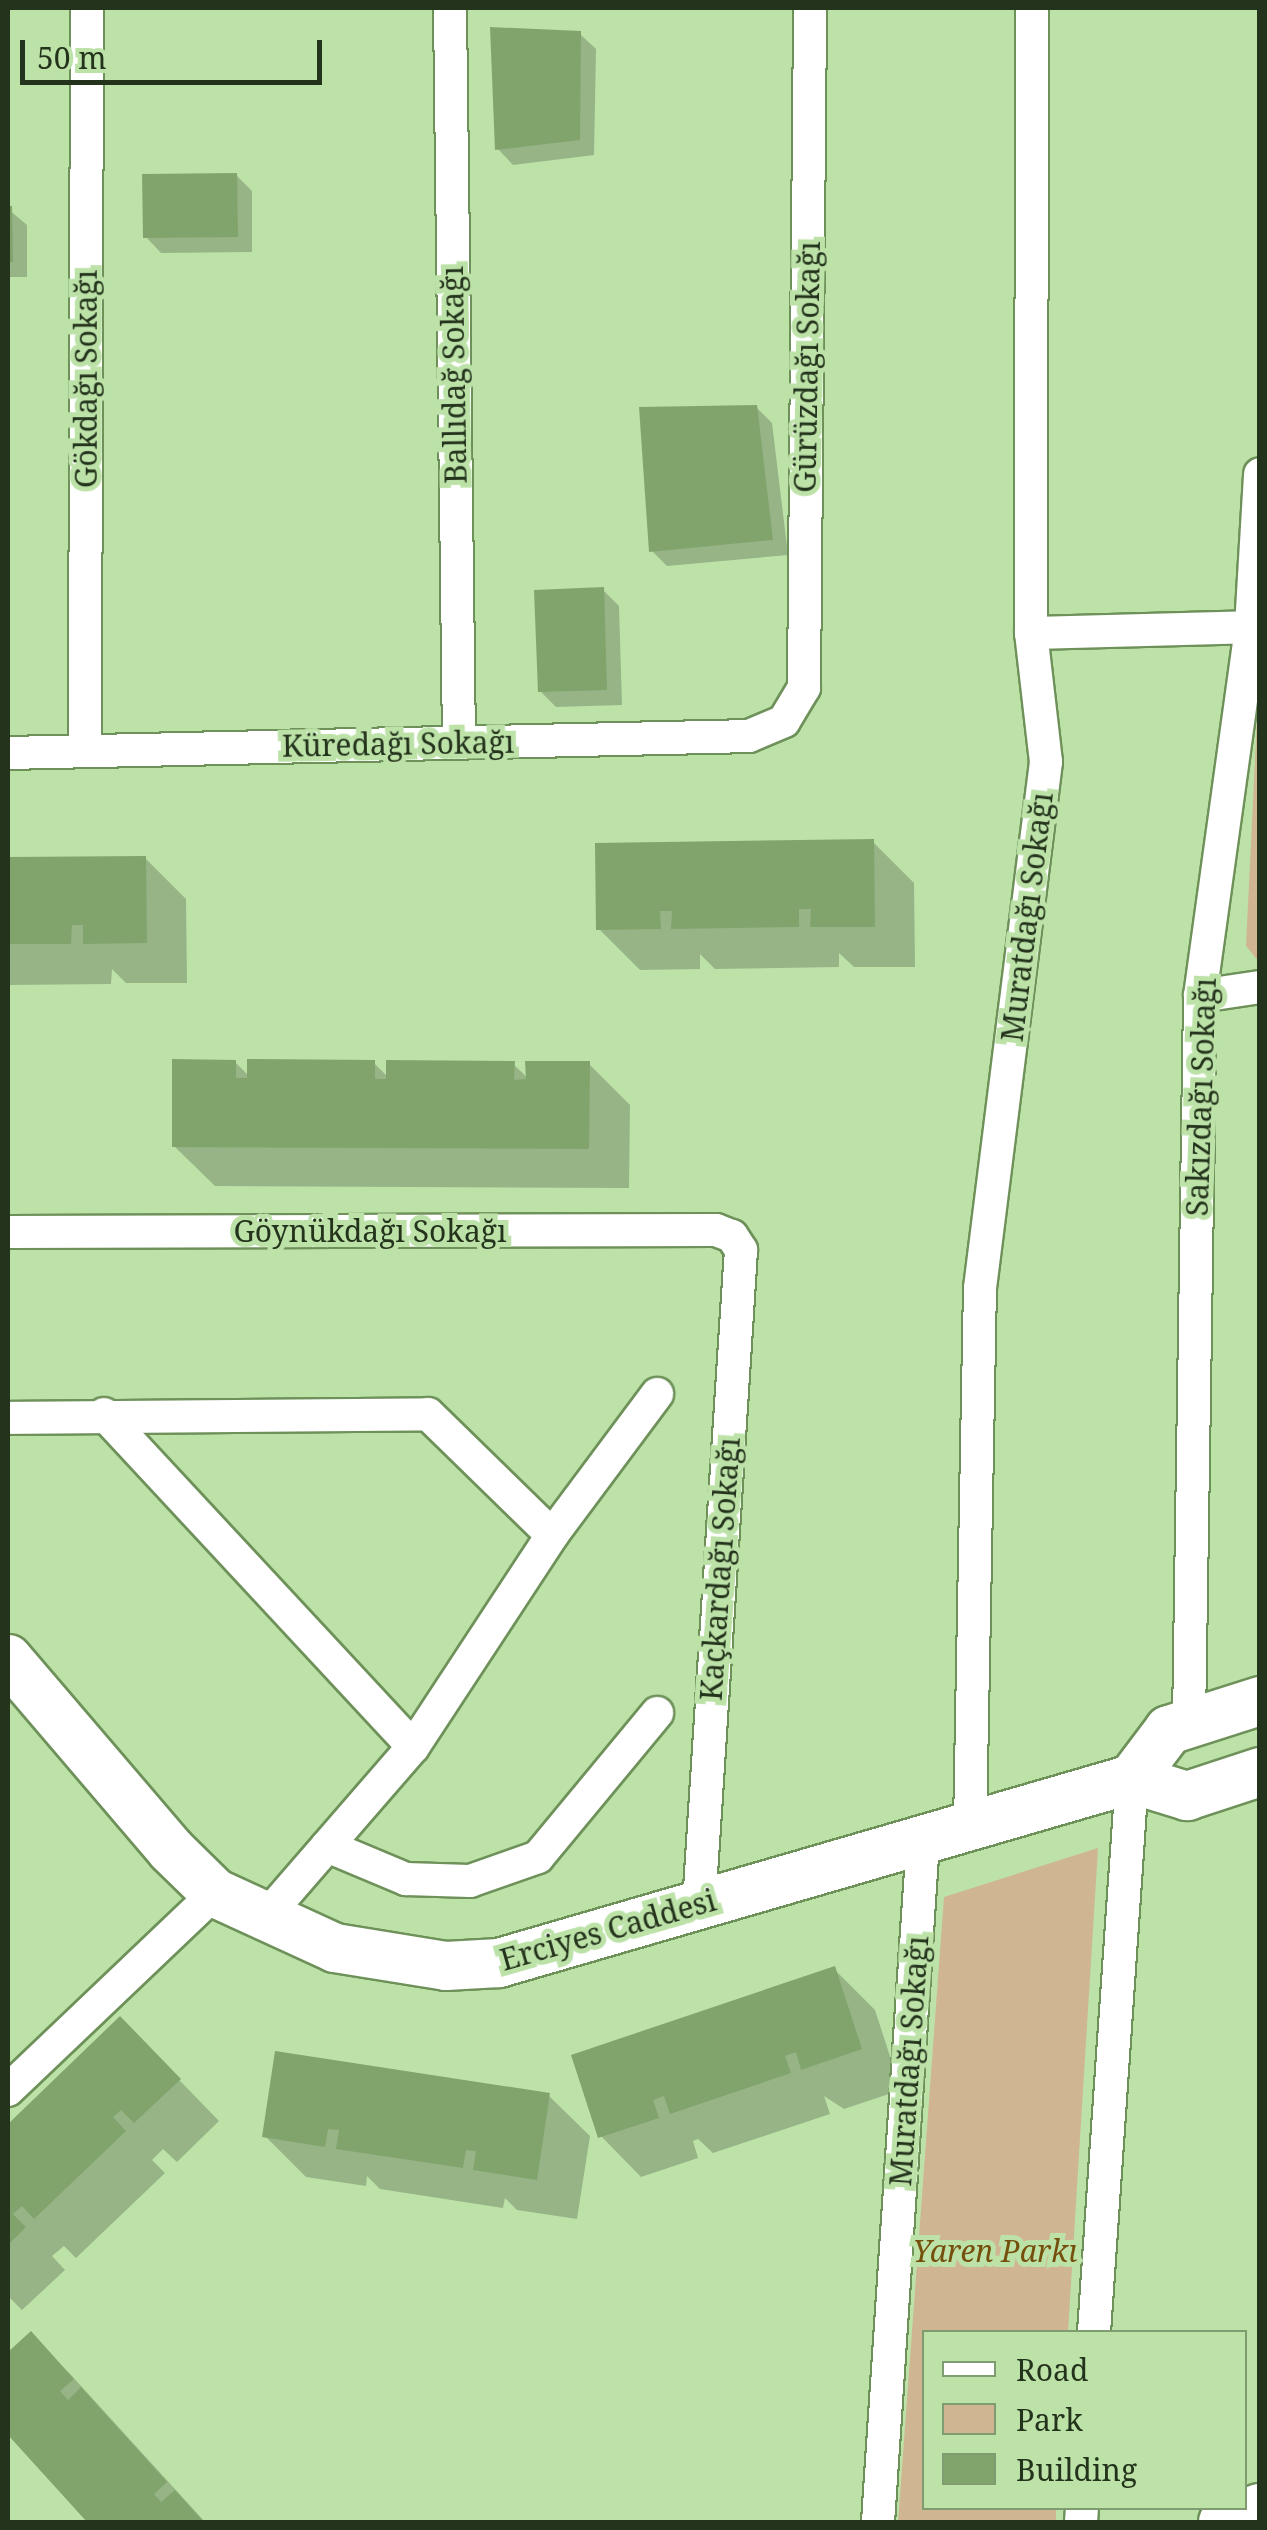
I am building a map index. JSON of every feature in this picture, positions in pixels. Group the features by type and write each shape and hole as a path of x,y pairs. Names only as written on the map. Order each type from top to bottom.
{"street":[{"name":"Gökdağı Sokağı","path":"85,751 86,8"},
{"name":"Ballıdağ Sokağı","path":"450,8 458,743"},
{"name":"Gürüzdağı Sokağı","path":"784,721 804,688 810,8"},
{"name":"Muratdağı Sokağı","path":"970,1826 980,1288 1045,775 1031,633 1032,8"},
{"name":"Sakızdağı Sokağı","path":"1189,1723 1200,996 1255,627 1260,474"},
{"path":"1031,633 1255,627"},
{"name":"Küredağı Sokağı","path":"8,752 749,736 784,721"},
{"path":"1200,996 1260,987"},
{"name":"Göynükdağı Sokağı","path":"8,1232 716,1230 732,1236"},
{"name":"Kaçkardağı Sokağı","path":"699,1905 741,1250 732,1236"},
{"path":"263,1920 413,1746 552,1535 657,1394"},
{"path":"8,1418 104,1414 428,1414 552,1535"},
{"path":"104,1414 413,1746"},
{"name":"Erciyes Caddesi","path":"8,1659 170,1850 215,1892 263,1920 335,1948 446,1966 500,1964 1132,1779"},
{"path":"1094,2330 1132,1779 1168,1730 1260,1701"},
{"path":"327,1846 406,1879 470,1881 538,1858 658,1713"},
{"path":"1132,1779 1186,1796 1260,1772"},
{"name":"Muratdağı Sokağı","path":"878,2522 924,1840"},
{"path":"8,2090 215,1892"},
{"path":"1223,2522 1260,2508"}],"green space":[{"path":"1259,677 1259,962 1246,946"},
{"name":"Yaren Parkı","path":"1098,1848 1068,2330 922,2330 922,2510 1056,2510 1056,2522 898,2522 944,1897"}],"building":[{"path":"490,27 581,31 580,140 495,150"},
{"path":"237,173 238,237 143,238 142,174"},
{"path":"8,206 12,206 13,262 8,262"},
{"path":"757,405 773,540 649,552 639,407"},
{"path":"604,587 607,690 538,692 534,590"},
{"path":"874,839 875,927 810,927 811,909 799,909 799,927 671,929 672,911 660,911 661,929 596,930 595,843"},
{"path":"146,856 147,943 83,944 83,925 72,925 71,944 8,944 8,857"},
{"path":"172,1059 236,1060 236,1078 247,1078 247,1059 375,1060 375,1079 386,1079 386,1060 515,1061 514,1080 526,1079 525,1061 590,1061 589,1149 172,1147"},
{"path":"835,1966 862,2049 801,2070 796,2052 785,2056 791,2073 670,2114 664,2096 653,2100 659,2118 598,2138 571,2055"},
{"path":"120,2016 181,2079 134,2123 121,2110 113,2117 126,2131 34,2219 22,2206 13,2214 26,2227 8,2245 8,2124"},
{"path":"275,2051 550,2093 537,2180 473,2170 476,2151 466,2150 463,2168 336,2149 339,2130 328,2129 325,2147 262,2137"},
{"path":"31,2331 74,2379 60,2391 68,2400 81,2387 167,2482 154,2494 161,2502 175,2490 204,2522 87,2522 8,2435 8,2352"}]}
